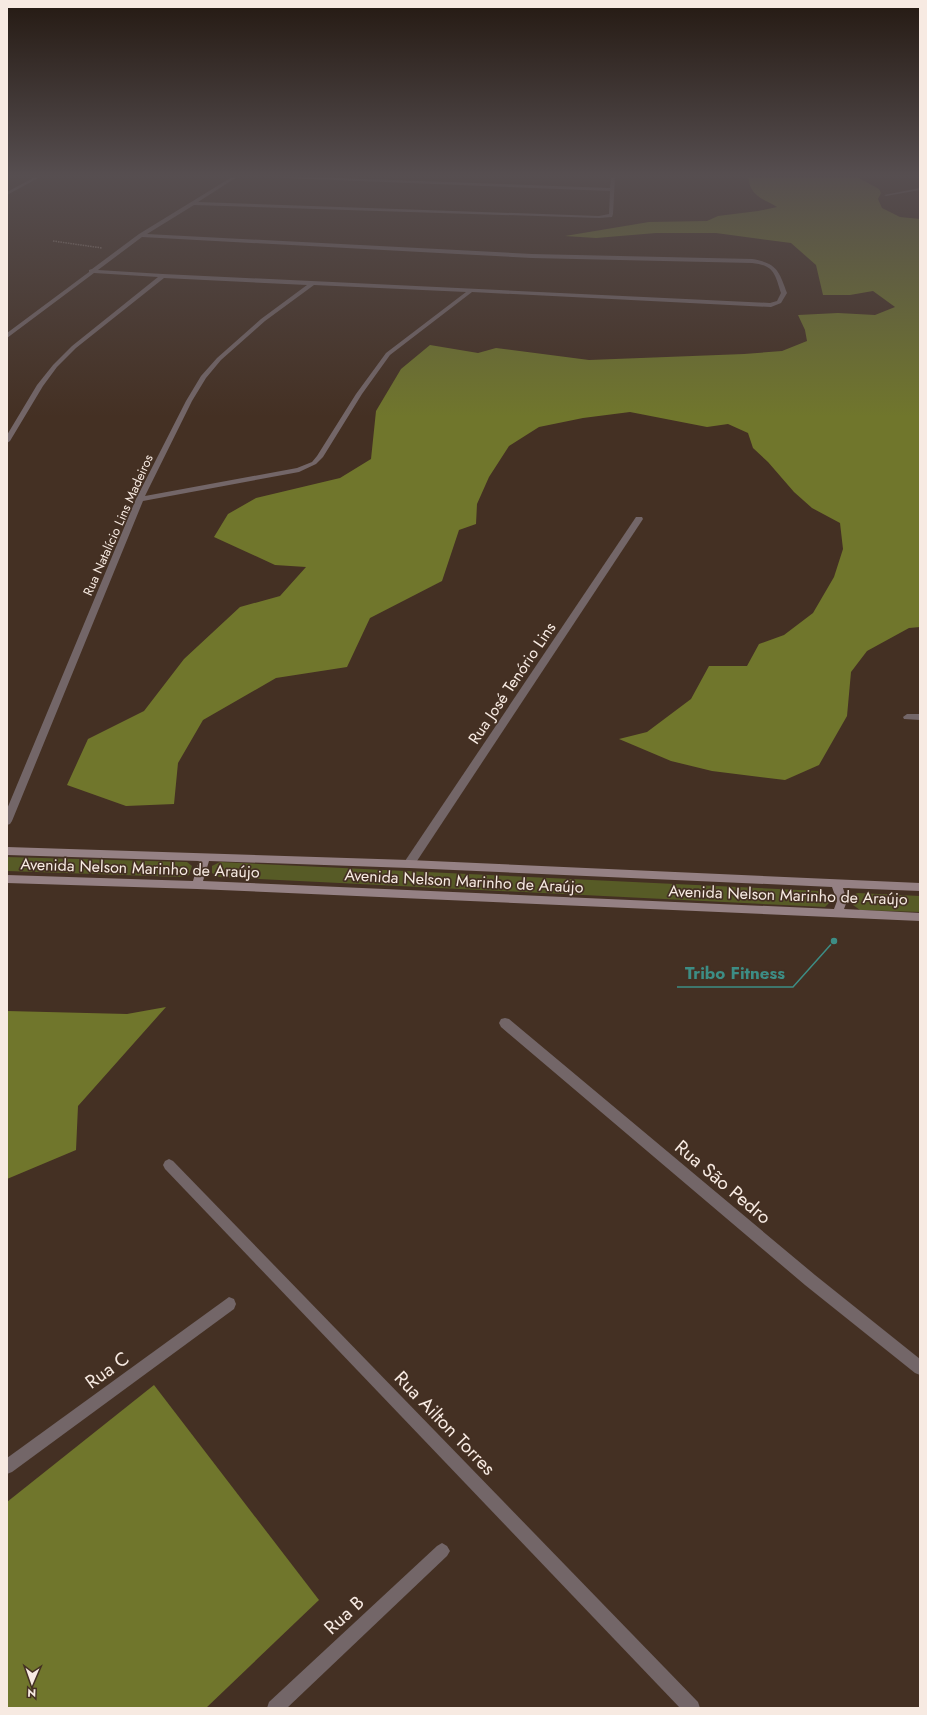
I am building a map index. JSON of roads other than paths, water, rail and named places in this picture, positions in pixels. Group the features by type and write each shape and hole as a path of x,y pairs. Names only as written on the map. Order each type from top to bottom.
{"main road":[{"name":"Avenida Nelson Marinho de Araújo","path":"7,850 409,864 920,887"},
{"path":"196,885 205,857"},
{"name":"Avenida Nelson Marinho de Araújo","path":"7,879 196,885 920,917"},
{"path":"836,883 842,901 837,913"}],"street":[{"path":"7,336 110,257"},
{"path":"91,271 163,276 771,305 780,302 784,293 776,270 768,263 760,261 579,257"},
{"path":"7,441 40,385 55,366 74,347 163,276"},
{"name":"Rua Natalício Lins Madeiros","path":"7,821 140,499 189,401 203,377 219,360 263,320 313,283"},
{"path":"140,499 299,470 314,463 326,448 359,394 388,354 472,290"},
{"name":"Rua José Tenório Lins","path":"409,864 639,519"},
{"path":"906,717 920,717"},
{"name":"Rua São Pedro","path":"505,1023 810,1280 920,1368"},
{"name":"Rua Ailton Torres","path":"169,1165 692,1708"},
{"name":"Rua C","path":"7,1467 229,1304"},
{"name":"Rua B","path":"275,1708 442,1551"}],"place":[{"name":"Tribo Fitness","path":"834,941"}]}
